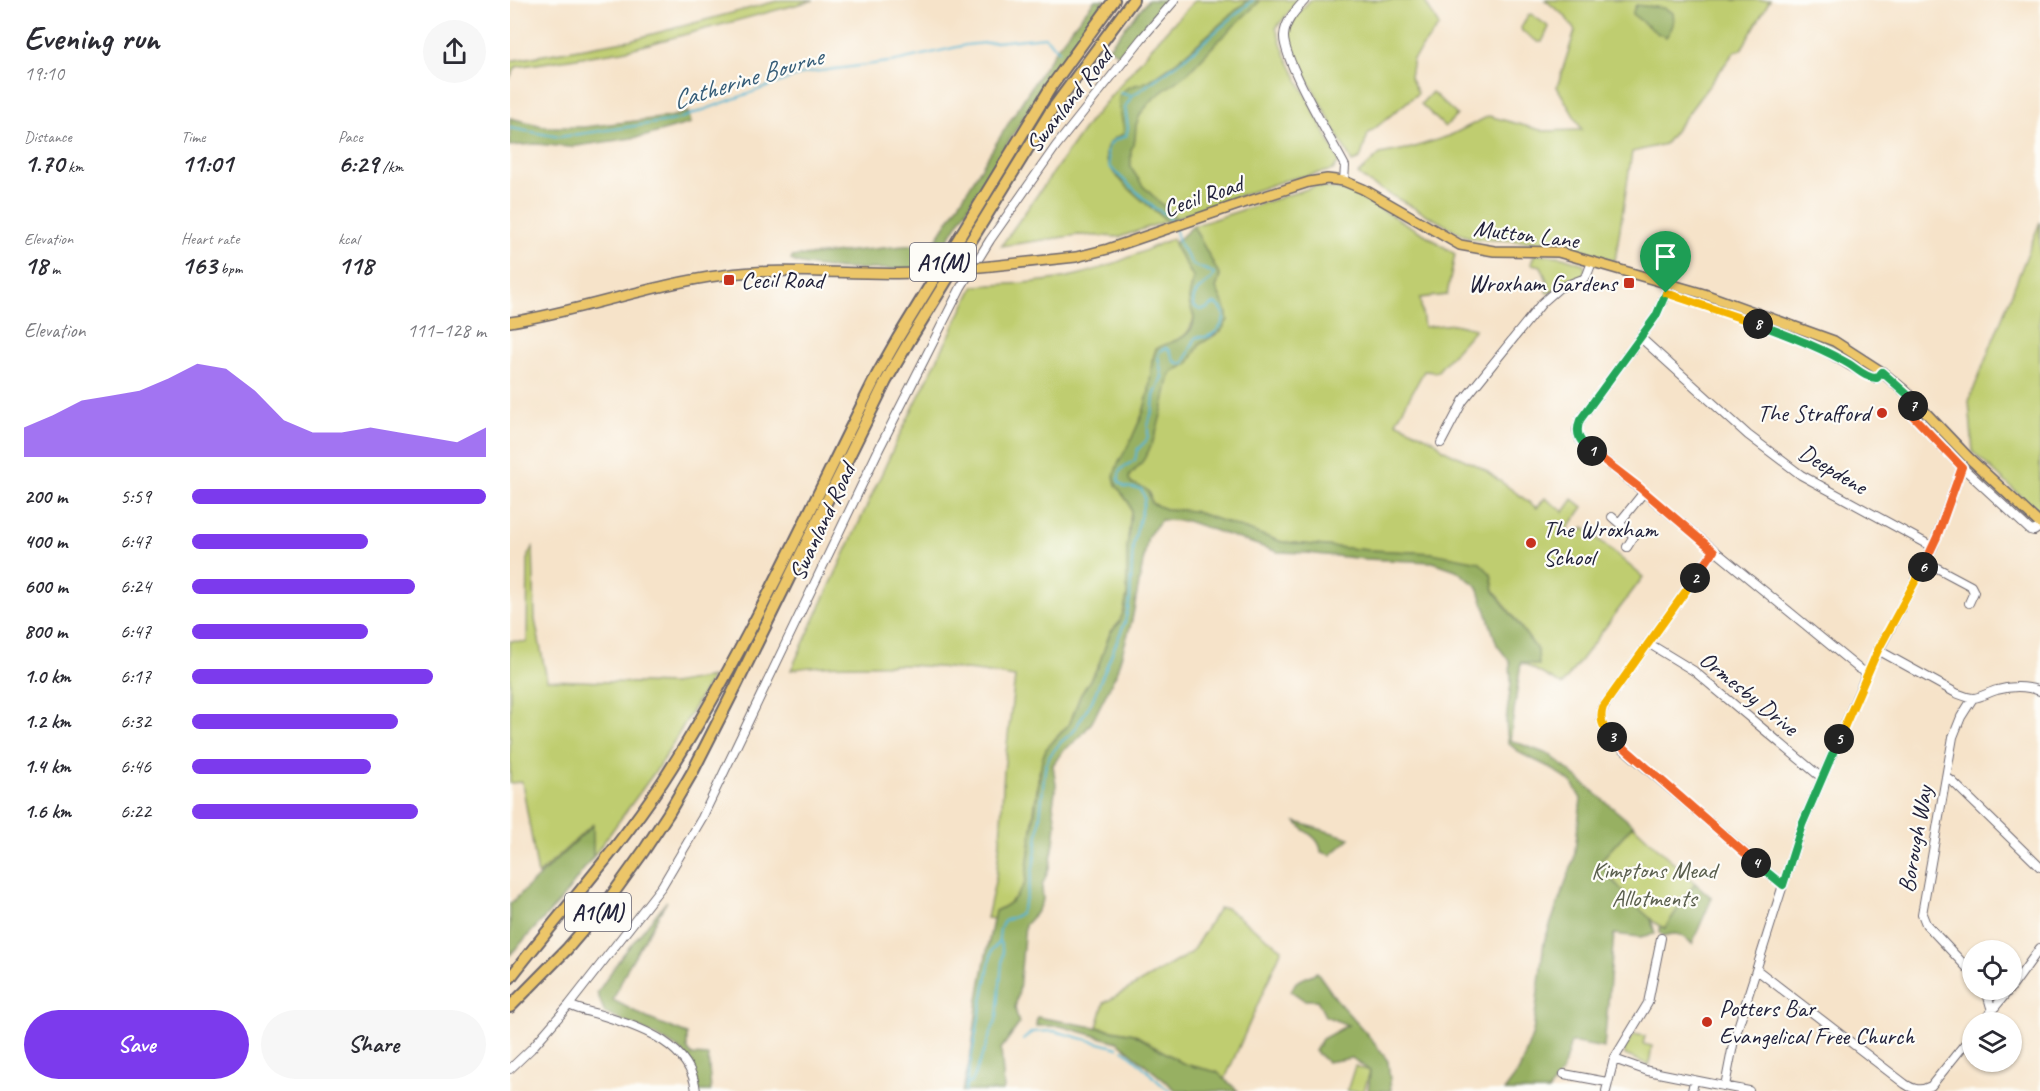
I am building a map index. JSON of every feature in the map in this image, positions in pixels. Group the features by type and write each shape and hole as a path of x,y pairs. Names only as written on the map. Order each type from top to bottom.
{"highway":[{"name":"A1(M)","path":"510,978 621,841 664,779 736,657 877,375 898,338 1046,96 1079,46 1114,0"},
{"name":"A1(M)","path":"512,1006 567,950 607,902 644,852 668,814 723,712 886,381 1049,114 1133,0"},
{"name":"A1(M)","path":"510,970 538,942"}],"main road":[{"name":"Cecil Road","path":"510,322 668,284 724,274 779,270 915,273 1076,256 1108,249 1309,183 1327,179 1342,181"},
{"name":"Mutton Lane","path":"1342,181 1363,189 1460,245 1494,251 1558,252 1670,283 1820,335 1882,372 1917,403 1966,455 2040,525"}],"street":[{"name":"Swanland Road","path":"512,1067 569,1005 662,886 702,819 879,449 961,287 990,240 1056,146 1175,0"},
{"path":"1305,0 1286,26 1285,42 1302,84 1345,166 1342,181"},
{"path":"1441,443 1462,403 1542,303 1559,288 1583,279 1592,262"},
{"path":"1670,283 1656,316 1581,418 1577,430 1578,436 1582,443 1761,587 1857,668 1867,673"},
{"path":"1666,293 1797,339 1834,356 1871,378 1877,378 1882,372"},
{"name":"Deepdene","path":"1641,338 1748,435 1801,475 1933,548"},
{"path":"1917,403 1908,411 1962,467 2030,530 2034,531 2040,525"},
{"path":"1725,1086 1734,1041 1802,825 1867,673 1933,548 1962,467"},
{"path":"1628,548 1634,536 1616,520 1644,492"},
{"path":"1714,551 1603,707 1601,718 1605,730 1620,745 1783,885"},
{"path":"1926,562 1971,586 1974,592 1969,603"},
{"name":"Ormesby Drive","path":"1648,643 1694,671 1823,777"},
{"path":"1878,650 1956,693 1973,698 1999,689 2015,687 2040,691"},
{"name":"Borough Way","path":"1962,962 1926,924 1922,914 1956,728 1973,698"},
{"path":"1946,777 1952,780 2040,867"},
{"path":"1564,1074 1606,1087 1614,1059 1648,1003 1661,938"},
{"path":"2022,972 2040,948"},
{"path":"1757,970 1905,1084 1916,1090 1922,1091 1931,1086 1962,1047"},
{"path":"1989,1000 1992,1011"},
{"path":"1992,1011 2001,1000"},
{"path":"569,1005 637,1028 674,1048 690,1069 696,1091"},
{"path":"1614,1059 1648,1071 1749,1091"},
{"path":"1692,1091 1694,1081"}],"green space":[{"path":"781,0 814,0 623,51 516,67 510,77 510,61 630,40"},
{"path":"1095,0 1105,0 1045,83 931,267 837,268 818,267 791,260 792,257 934,243 1043,68"},
{"path":"1148,0 1166,0 1119,55 1109,47"},
{"path":"1195,0 1299,0 1276,28 1285,54 1339,161 1333,170 1286,180 1120,237 1078,235 1001,246 1089,122 1156,42"},
{"path":"1248,0 1259,2 1189,72 1155,97 1141,113 1136,125 1135,140 1131,150 1131,168 1143,186 1177,219 1168,222 1120,180 1110,167 1106,154 1109,143 1123,134 1124,130 1119,98 1124,90 1150,80 1176,62"},
{"path":"1310,0 1424,0 1439,26 1413,59 1410,77 1418,93 1368,134 1360,159 1352,162 1288,42 1291,24"},
{"path":"1545,0 1770,0 1741,50 1735,51 1665,144 1632,152 1615,261 1563,243 1475,239 1463,235 1369,183 1358,174 1380,154 1412,148 1449,136 1489,116 1544,131 1582,130 1557,87 1575,31 1565,16"},
{"path":"1636,5 1664,8 1673,13 1673,26 1666,37 1632,14"},
{"path":"1531,14 1549,27 1542,42 1538,42 1522,31 1521,28 1528,15"},
{"path":"1432,92 1457,115 1445,127 1421,104"},
{"path":"688,112 691,123 646,136 570,147 536,144 510,146 510,118 547,127 584,127 670,117"},
{"path":"1316,186 1348,191 1455,254 1447,295 1420,298 1424,327 1454,324 1475,329 1437,372 1424,371 1396,422 1435,441 1444,450 1482,468 1537,508 1545,498 1564,512 1573,499 1583,507 1566,531 1575,538 1584,527 1643,577 1562,685 1521,662 1538,651 1494,590 1491,574 1432,553 1282,542 1193,511 1165,509 1151,503 1150,493 1131,483 1129,479 1130,474 1134,472 1153,441 1170,375 1188,364 1200,344 1221,331 1226,309 1216,288 1220,276 1193,226"},
{"path":"2040,222 2040,514 1973,452 1969,401"},
{"path":"1193,226 1220,276 1216,288 1226,309 1228,320 1221,331 1200,344 1188,364 1170,375 1152,443 1139,466 1130,474 1131,483 1146,489 1151,503 1165,509 1193,511 1282,542 1432,553 1479,562 1491,574 1494,591 1538,651 1539,665 1521,662 1510,740 1550,755 1633,825 1602,859 1606,872 1634,904 1651,919 1655,934 1640,937 1614,934 1604,1048 1571,1042 1562,1072 1548,1091 1504,1091 1519,1071 1533,1033 1544,942 1574,859 1581,799 1572,783 1549,767 1522,754 1508,743 1506,721 1511,683 1510,662 1497,645 1478,587 1456,570 1433,562 1278,552 1187,521 1161,520 1148,536 1132,620 1116,674 1092,722 1080,737 1062,752 1053,765 1056,785 1053,805 1056,824 1054,843 1050,866 1042,886 1043,900 1036,913 1025,925 1019,991 1015,1008 1019,1024 1001,1049 1003,1091 962,1091 995,911 1013,900 1025,883 1042,759 1046,749 1070,723 1080,696 1098,667 1110,633 1119,623 1124,610 1127,597 1127,549 1131,511 1129,503 1116,485 1114,476 1143,413 1156,349 1185,336 1193,326 1194,317 1189,300 1193,277 1175,243"},
{"path":"1173,238 1175,246 1193,277 1189,300 1194,318 1184,336 1156,349 1152,362 1149,391 1143,413 1132,438 1122,494 1129,503 1131,511 1127,549 1127,597 1124,610 1119,623 1110,633 1098,667 1080,696 1070,723 1054,740 1039,772 1025,883 1013,900 995,911 994,919 987,918 996,877 1004,770 1015,677 959,669 904,665 828,666 791,670 900,434 974,286 1013,284 1077,275 1138,254"},
{"path":"1534,255 1563,257 1584,264 1585,271 1582,276 1548,293 1546,292 1549,286 1541,266 1531,264"},
{"path":"1704,297 1826,341 1875,372 1875,375 1870,375 1839,355 1702,302"},
{"path":"533,547 535,620 547,680 672,684 712,677 662,762 593,857 592,825 538,875 522,782 510,783 510,641 527,642 528,555"},
{"path":"1296,822 1350,838 1331,855 1321,852 1315,838"},
{"path":"593,825 593,857 561,900 510,955 510,904"},
{"name":"Kimptons Mead Allotments","path":"1633,825 1695,883 1665,929 1647,916 1619,889 1602,859"},
{"path":"1695,883 1712,898 1692,944 1680,935 1664,936 1660,933 1660,926 1665,928"},
{"path":"667,901 628,967 613,1000 649,1019 687,1034 687,1048 692,1055 708,1056 711,1091 699,1091 693,1066 683,1052 662,1039 605,1013 597,993 621,957"},
{"path":"1219,908 1226,908 1282,949 1225,1079 1216,1072 1184,1064 1134,1034 1097,1027 1104,1003 1191,953"},
{"path":"1317,972 1339,1003 1388,1061 1391,1091 1368,1091 1370,1071 1352,1058 1327,1062 1315,1051 1322,1039 1348,1025 1325,1016 1317,1000 1304,1000 1291,991 1296,982"},
{"path":"1037,1017 1134,1034 1184,1064 1217,1072 1238,1091 1177,1091 1118,1042 1060,1026 1036,1026"},
{"path":"1634,1034 1645,1036 1643,1044 1652,1046 1649,1065 1625,1055 1624,1049"},
{"path":"1355,1066 1370,1071 1364,1091 1347,1091"}],"waterway":[{"path":"1172,223 1167,215 1153,207 1110,167 1107,151 1115,140 1126,136 1128,128 1125,107 1132,96 1180,62 1253,0"},
{"name":"Catherine Bourne","path":"510,128 559,137 676,120 805,73 896,61 966,45 1045,37 1059,51"},
{"name":"Catherine Bourne","path":"1120,93 1132,96"},
{"path":"965,1091 992,950 999,941 1003,923 1020,913 1027,894 1035,859 1048,758 1073,732 1092,701 1125,622 1130,599 1133,545 1145,498 1141,489 1125,487 1119,482 1119,473 1122,468 1135,460 1137,450 1148,436 1154,396 1162,377 1158,356 1160,351 1166,348 1170,351 1174,361 1184,363 1196,337 1212,335 1223,321 1223,311 1220,307 1214,304 1200,310 1193,306 1195,294 1212,278 1214,273 1193,265 1180,245 1175,228"},
{"path":"968,1084 972,1082 997,1017 1003,952 1000,942"},
{"path":"1023,1040 1032,1032 1054,1031 1118,1048"},
{"path":"1123,1050 1170,1091"}],"place":[{"name":"Cecil Road","path":"729,280"},
{"name":"Wroxham Gardens","path":"1629,283"},
{"name":"The Strafford","path":"1882,413"},
{"name":"The Wroxham School","path":"1531,543"},
{"name":"Potters Bar Evangelical Free Church","path":"1707,1022"}],"route":[{"path":"1666,293 1817,347 1871,378 1877,378 1882,372 1917,403 1908,411 1962,467 1933,548 1878,650 1802,825 1783,885 1609,735 1601,718 1603,707 1714,551 1640,488 1585,446 1578,436 1580,420 1656,316 1666,293"}]}
